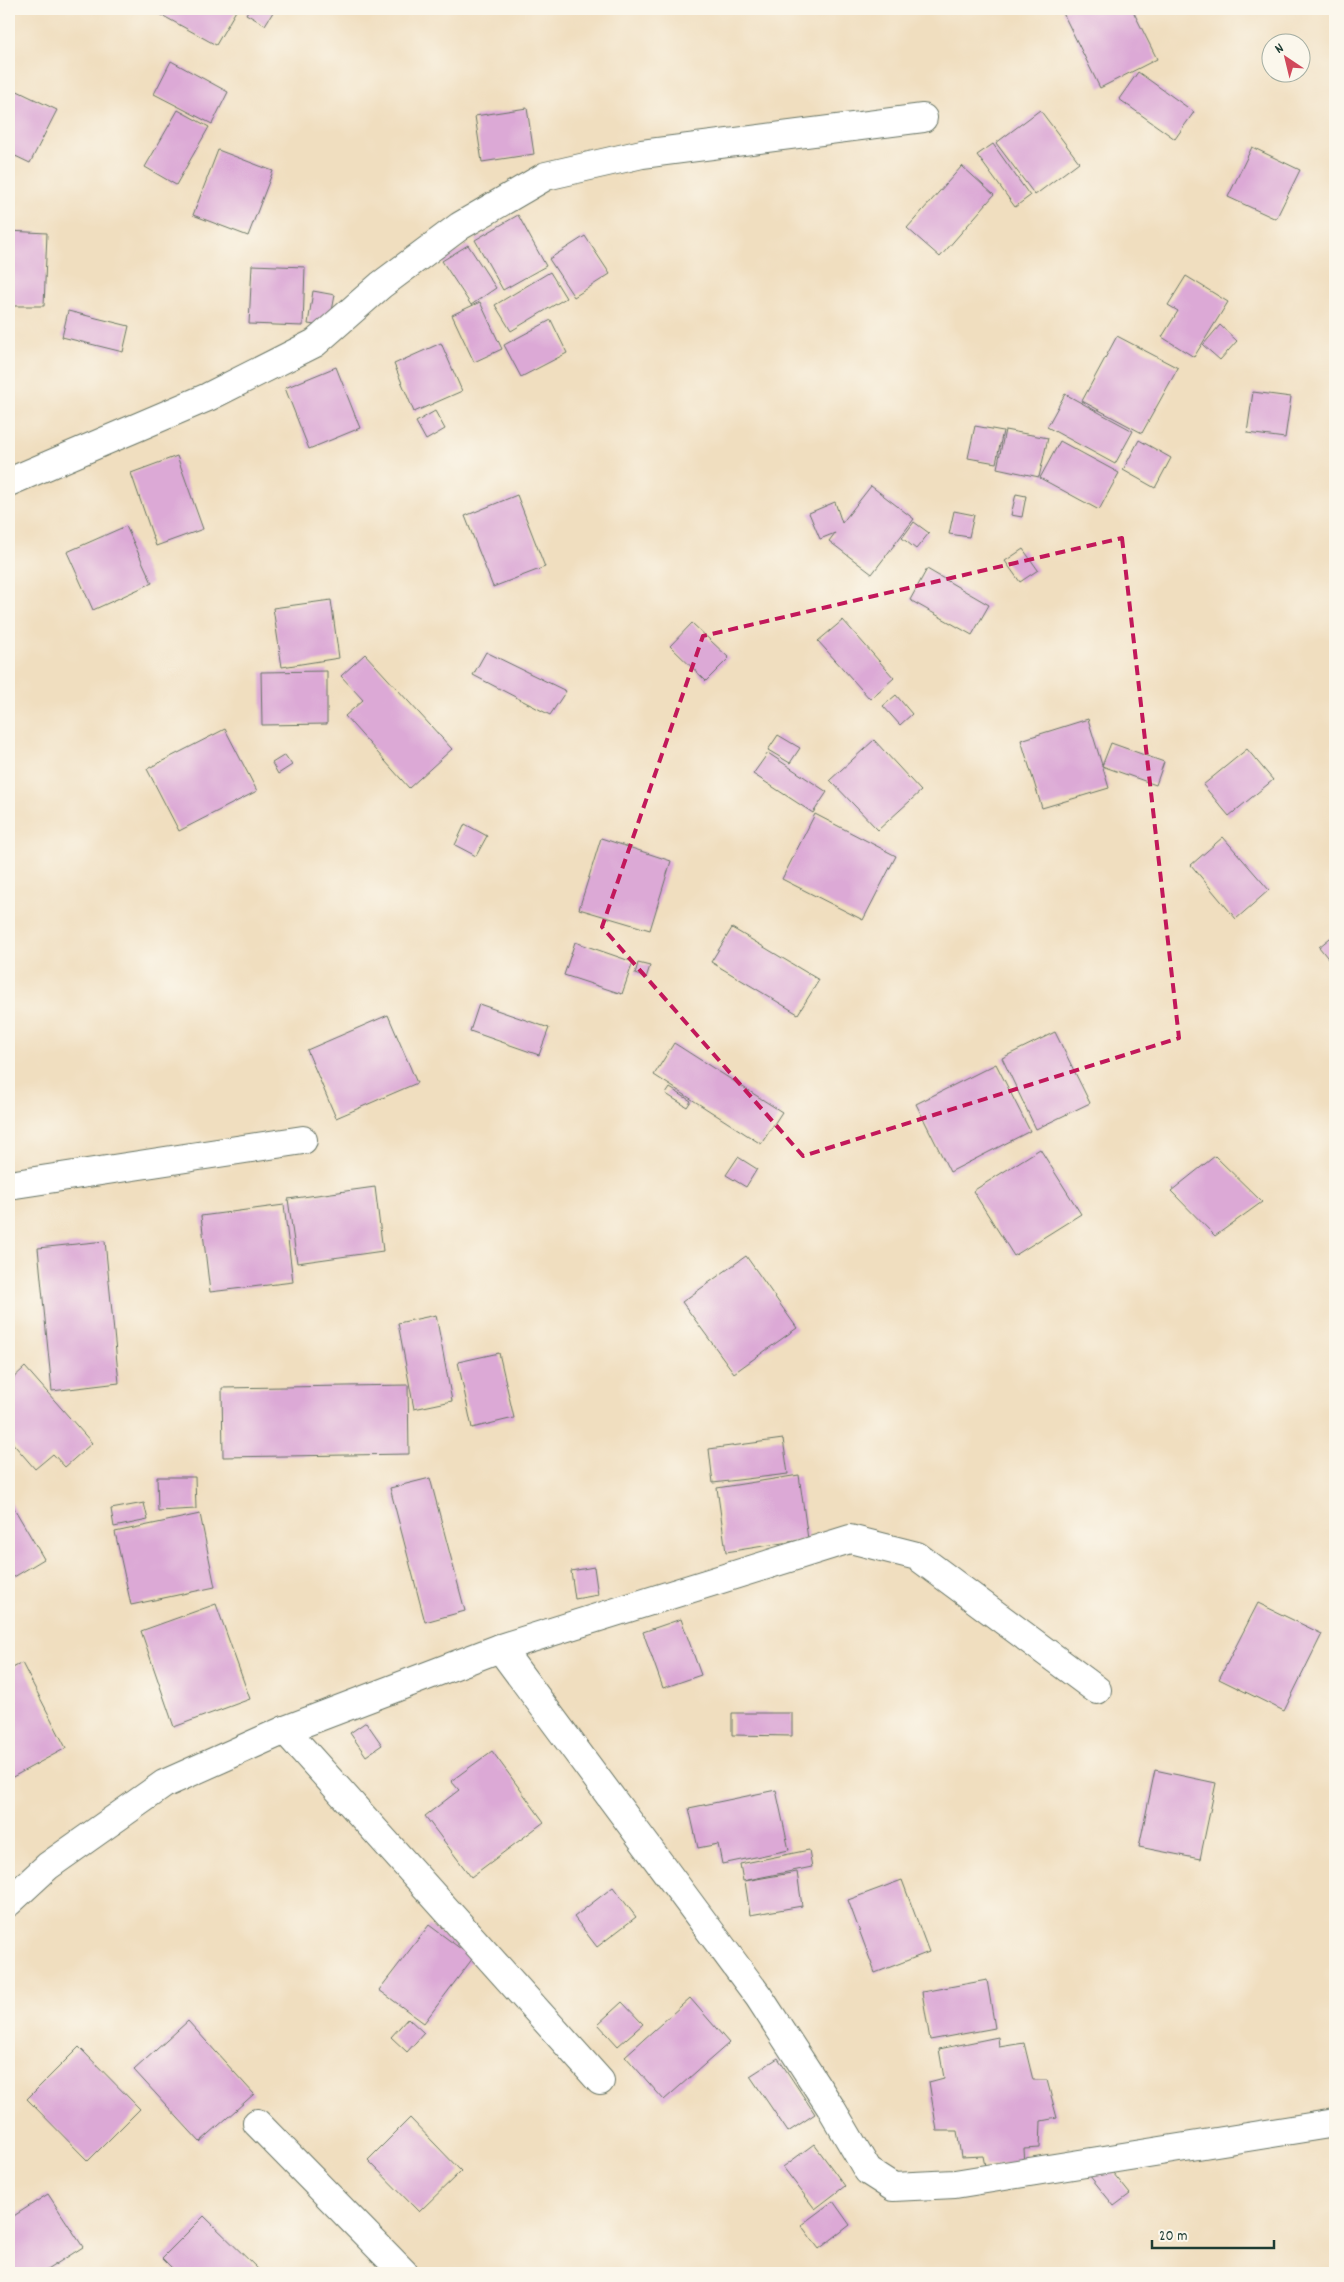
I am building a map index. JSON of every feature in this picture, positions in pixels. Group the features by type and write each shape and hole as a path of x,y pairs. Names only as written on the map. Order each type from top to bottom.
{"street":[{"path":"9,482 208,397 315,343 381,285 460,226 546,176 642,154 923,118"},
{"path":"9,1186 303,1140"},
{"path":"9,1902 48,1866 164,1784 285,1730 500,1648 850,1539 917,1556 1097,1690"},
{"path":"500,1648 759,1997 832,2108 868,2171 893,2187 955,2184 1335,2123"},
{"path":"285,1730 600,2080"},
{"path":"257,2123 404,2273"}],"highlighted area":[{"path":"1122,538 1179,1038 803,1156 602,927 703,636"}],"building":[{"path":"160,9 237,9 216,45 158,13"},
{"path":"249,9 275,9 265,25 246,14"},
{"path":"1067,9 1132,9 1157,59 1100,88 1062,11"},
{"path":"171,61 228,92 212,124 154,94"},
{"path":"1138,72 1194,112 1175,139 1119,99"},
{"path":"9,87 57,110 30,163 9,153"},
{"path":"527,108 534,154 482,162 475,116"},
{"path":"178,110 209,127 176,185 145,167"},
{"path":"1040,110 1079,162 1035,195 996,143"},
{"path":"993,144 1030,196 1015,207 977,155"},
{"path":"1252,147 1300,170 1276,219 1228,197"},
{"path":"218,150 273,171 248,236 193,215"},
{"path":"962,166 994,195 940,257 907,228"},
{"path":"518,215 546,266 503,290 475,240"},
{"path":"9,231 47,233 44,306 9,306"},
{"path":"585,236 610,274 574,297 549,259"},
{"path":"468,245 496,288 471,305 442,261"},
{"path":"252,265 305,267 303,326 249,324"},
{"path":"550,272 566,298 511,331 495,305"},
{"path":"1186,276 1228,302 1194,357 1162,337 1178,311 1168,305"},
{"path":"313,291 335,295 329,327 308,324"},
{"path":"480,302 502,349 474,362 452,315"},
{"path":"68,311 129,326 123,352 62,337"},
{"path":"551,320 567,353 521,377 504,345"},
{"path":"1220,325 1237,341 1220,360 1203,345"},
{"path":"1117,336 1178,368 1142,433 1082,401"},
{"path":"441,343 462,391 414,412 394,364"},
{"path":"336,367 360,428 309,449 285,388"},
{"path":"1253,392 1291,397 1285,438 1247,433"},
{"path":"1065,394 1133,431 1115,464 1047,427"},
{"path":"435,411 445,429 426,440 416,422"},
{"path":"975,426 1003,431 996,463 968,458"},
{"path":"1005,430 1048,438 1039,477 997,468"},
{"path":"1139,440 1171,458 1155,488 1123,470"},
{"path":"1060,441 1119,473 1099,510 1040,478"},
{"path":"177,456 203,529 156,546 131,473"},
{"path":"871,486 914,519 872,574 829,541 835,533 820,539 809,513 835,502 842,523"},
{"path":"1016,494 1026,496 1022,517 1011,515"},
{"path":"517,495 545,567 493,587 465,516"},
{"path":"954,511 974,515 969,537 949,534"},
{"path":"914,522 929,533 916,549 902,538"},
{"path":"126,526 152,583 93,610 67,552"},
{"path":"1023,549 1038,570 1020,582 1005,561"},
{"path":"927,569 989,605 972,635 910,600"},
{"path":"331,600 339,658 282,667 273,608"},
{"path":"843,620 894,678 870,699 818,641"},
{"path":"692,623 729,658 706,681 670,646"},
{"path":"486,652 566,691 550,715 473,675"},
{"path":"365,654 452,749 409,788 345,716 363,700 341,676"},
{"path":"327,671 327,724 262,725 261,672"},
{"path":"896,695 912,714 900,725 883,706"},
{"path":"1088,719 1109,788 1042,808 1021,740"},
{"path":"225,729 257,791 179,831 147,769"},
{"path":"778,735 800,748 790,763 768,750"},
{"path":"874,740 921,791 878,830 830,780"},
{"path":"1111,743 1164,762 1156,785 1102,766"},
{"path":"1247,749 1273,780 1229,816 1203,785"},
{"path":"768,753 827,792 813,813 753,774"},
{"path":"285,755 292,765 278,774 272,763"},
{"path":"815,814 896,856 863,920 782,879"},
{"path":"465,824 487,836 476,856 455,845"},
{"path":"1223,837 1269,890 1236,919 1191,865"},
{"path":"601,838 671,861 650,930 579,909"},
{"path":"732,928 819,980 798,1014 711,962"},
{"path":"1335,934 1335,967 1319,947"},
{"path":"575,942 633,962 622,994 564,975"},
{"path":"638,963 650,966 646,978 635,974"},
{"path":"479,1004 549,1028 539,1055 470,1031"},
{"path":"388,1015 417,1083 336,1118 307,1050"},
{"path":"1055,1032 1090,1103 1036,1129 1002,1058"},
{"path":"674,1043 782,1112 761,1144 654,1075"},
{"path":"996,1064 1030,1131 950,1172 916,1104"},
{"path":"670,1088 691,1101 687,1107 666,1094"},
{"path":"1040,1149 1081,1214 1014,1256 973,1191"},
{"path":"1215,1156 1262,1202 1215,1236 1171,1191"},
{"path":"738,1157 757,1169 746,1187 726,1175"},
{"path":"375,1187 383,1251 297,1263 288,1199"},
{"path":"284,1205 293,1282 210,1292 201,1216"},
{"path":"105,1241 119,1383 52,1391 38,1248"},
{"path":"746,1256 797,1328 734,1373 682,1302"},
{"path":"436,1315 452,1401 414,1409 398,1323"},
{"path":"499,1353 514,1418 472,1428 458,1362"},
{"path":"25,1367 92,1443 65,1467 53,1454 35,1469 9,1439 9,1382"},
{"path":"408,1385 409,1454 223,1457 222,1388"},
{"path":"783,1439 788,1474 713,1483 709,1449"},
{"path":"799,1475 808,1539 726,1552 717,1488"},
{"path":"157,1477 195,1477 196,1509 158,1511"},
{"path":"430,1478 465,1611 425,1622 390,1488"},
{"path":"11,1503 44,1559 9,1580 9,1504"},
{"path":"144,1503 148,1520 114,1527 111,1509"},
{"path":"200,1514 215,1587 131,1605 115,1532"},
{"path":"594,1567 598,1595 575,1599 571,1571"},
{"path":"1258,1603 1322,1634 1284,1711 1219,1679"},
{"path":"216,1604 250,1699 174,1727 141,1631"},
{"path":"681,1619 701,1675 663,1688 643,1632"},
{"path":"22,1663 66,1748 9,1779 9,1670"},
{"path":"732,1713 792,1713 792,1736 732,1735"},
{"path":"366,1722 382,1745 366,1756 350,1733"},
{"path":"492,1751 544,1822 471,1877 425,1816 459,1790 451,1781"},
{"path":"1155,1770 1216,1783 1200,1859 1139,1847"},
{"path":"776,1790 789,1850 722,1864 718,1844 698,1848 689,1808"},
{"path":"809,1850 812,1867 743,1881 740,1864"},
{"path":"797,1872 802,1906 750,1915 745,1881"},
{"path":"902,1880 929,1952 875,1973 848,1900"},
{"path":"613,1887 636,1917 597,1947 574,1917"},
{"path":"429,1925 473,1958 424,2023 379,1990"},
{"path":"987,1980 995,2028 930,2040 922,1992"},
{"path":"690,1998 729,2043 664,2100 625,2056"},
{"path":"622,2002 643,2024 618,2046 598,2024"},
{"path":"408,2018 424,2033 407,2052 391,2037"},
{"path":"188,2021 254,2094 200,2142 134,2070"},
{"path":"998,2037 999,2047 1024,2043 1033,2080 1047,2080 1057,2118 1041,2121 1040,2148 1024,2149 1025,2164 985,2166 983,2156 961,2157 957,2131 937,2131 929,2082 944,2078 939,2049"},
{"path":"79,2047 140,2109 88,2161 27,2099"},
{"path":"778,2058 815,2114 788,2132 750,2076"},
{"path":"410,2118 461,2171 419,2212 368,2160"},
{"path":"814,2144 845,2186 815,2209 783,2167"},
{"path":"1105,2163 1130,2194 1114,2206 1089,2175"},
{"path":"48,2194 83,2247 42,2273 16,2273 9,2262 9,2219"},
{"path":"833,2201 850,2225 819,2249 801,2225"},
{"path":"204,2216 262,2273 177,2273 162,2258"}]}
